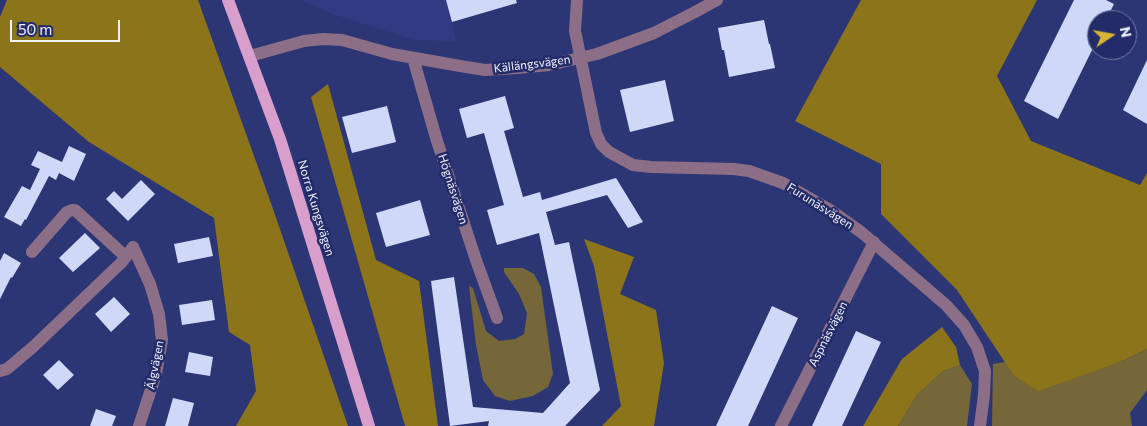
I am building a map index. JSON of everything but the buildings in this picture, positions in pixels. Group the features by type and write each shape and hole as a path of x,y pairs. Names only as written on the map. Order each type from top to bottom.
{"main road":[{"name":"Norra Kungsvägen","path":"228,0 280,138 369,426"}],"street":[{"name":"Furunäsvägen","path":"577,0 575,31 596,133 601,144 609,152 633,165 651,168 734,169 749,171 783,183 830,210 874,242 946,305 964,326 977,348 984,370 984,395 980,426"},
{"name":"Källängsvägen","path":"250,56 304,40 323,39 342,40 392,54 485,70 549,65 597,54 654,33 716,0"},
{"name":"Högnäsvägen","path":"413,58 437,141 497,318"},
{"path":"0,372 7,369 32,347 122,262 130,252 75,210 72,210 67,212 32,252"},
{"name":"Aspnäsvägen","path":"781,426 874,242"},
{"name":"Älgvägen","path":"130,252 150,284 159,314 162,340 156,374 139,426"}],"shaded area":[{"path":"7,0 198,0 348,426 236,426 256,391 250,345 229,332 214,218 89,142 0,67 0,17"},
{"path":"300,0 502,0 504,7 452,22 456,41 413,40 333,14"},
{"path":"861,0 1037,0 997,76 1031,141 1140,185 1147,173 1147,349 1118,363 1038,391 1014,376 957,290 881,214 881,164 795,121"},
{"path":"328,84 376,260 419,281 438,426 405,426 311,97"},
{"path":"584,239 634,257 620,294 656,310 664,363 654,426 602,426 621,406 594,266"},
{"path":"504,268 523,268 534,274 541,287 553,374 548,387 533,396 510,401 495,396 483,380 476,345 469,286 473,288 486,331 499,341 515,339 524,334 527,313 519,294 504,272"},
{"path":"942,327 956,347 960,365 943,371 917,395 898,426 863,426 902,359"},
{"path":"1147,349 1147,390 1130,413 1132,426 992,426 993,364 1005,362 1014,376 1038,390 1118,363"},
{"path":"960,365 972,384 967,426 898,426 917,395 943,371"}]}
